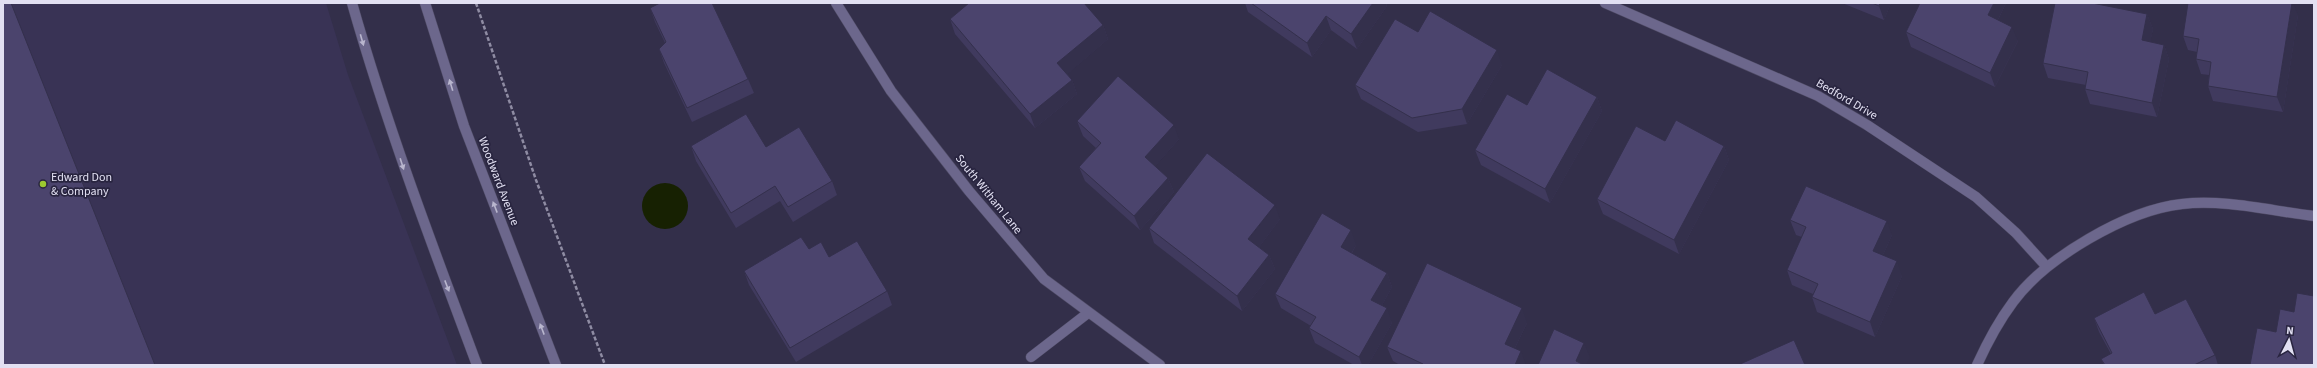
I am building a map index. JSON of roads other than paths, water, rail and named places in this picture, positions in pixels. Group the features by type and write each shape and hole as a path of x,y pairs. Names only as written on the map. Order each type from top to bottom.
{"street":[{"path":"352,3 372,74 412,194 477,365"},
{"name":"Woodward Avenue","path":"426,3 464,126 556,365"},
{"name":"South Witham Lane","path":"836,3 891,91 969,191 1044,279 1160,365"},
{"name":"Bedford Drive","path":"1605,3 1818,96 1861,122 1976,197 2016,233 2046,266"},
{"path":"1977,365 1992,333 2013,301 2046,266 2119,224 2145,212 2182,204 2224,204 2314,216"},
{"path":"1032,357 1088,313"}],"place":[{"name":"Edward Don & Company","path":"43,184"}]}
